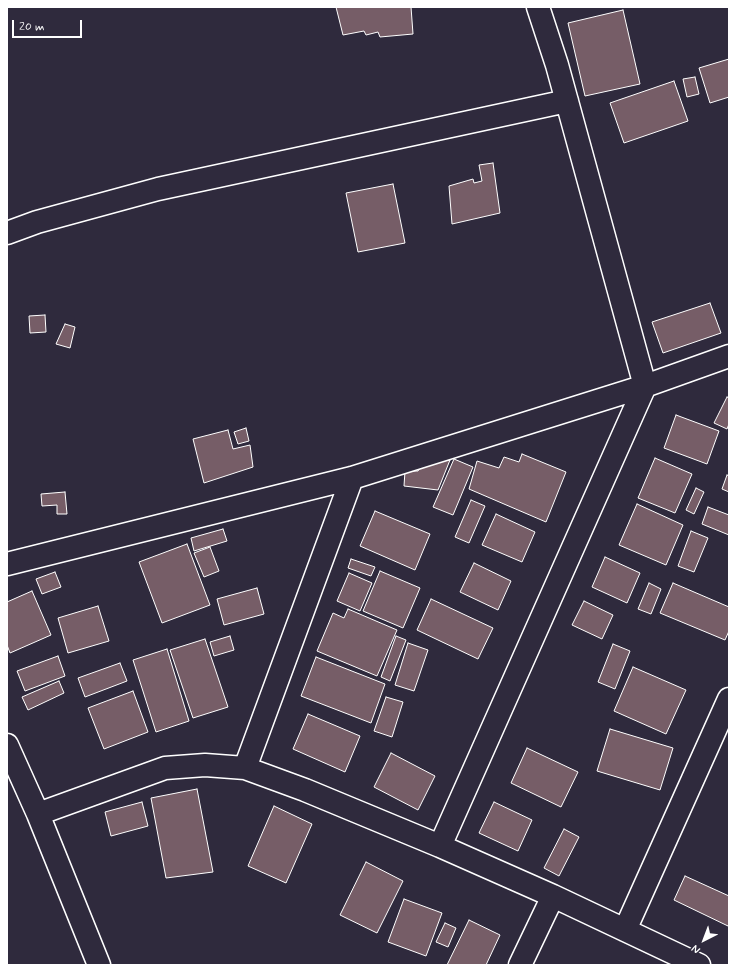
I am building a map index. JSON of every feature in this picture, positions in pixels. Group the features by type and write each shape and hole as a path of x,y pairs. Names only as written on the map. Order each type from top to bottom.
{"street":[{"path":"440,846 645,386 542,8"},
{"path":"7,233 37,222 158,189 567,101"},
{"path":"7,564 352,478 645,386 729,356"},
{"path":"245,768 352,478"},
{"path":"625,930 729,699"},
{"path":"7,745 38,814 99,965"},
{"path":"38,814 165,768 205,765 245,768 305,790 440,846 553,896 700,965"},
{"path":"520,965 553,896"}],"building":[{"path":"336,7 411,7 413,34 380,37 378,32 366,35 364,31 343,35"},
{"path":"623,10 640,84 585,96 568,23"},
{"path":"729,59 729,97 710,103 699,68"},
{"path":"695,77 699,94 687,97 683,79"},
{"path":"674,81 688,121 624,143 610,103"},
{"path":"493,163 500,213 452,224 449,186 473,179 474,183 482,181 479,165"},
{"path":"393,184 405,243 358,252 346,193"},
{"path":"710,303 721,333 663,353 652,322"},
{"path":"45,315 46,332 30,333 29,316"},
{"path":"65,324 75,327 70,348 56,344"},
{"path":"727,397 729,398 729,424 727,429 714,423"},
{"path":"676,415 719,431 707,464 664,448"},
{"path":"246,428 249,441 238,444 234,432"},
{"path":"228,430 233,449 250,445 253,467 204,483 193,439"},
{"path":"522,454 566,472 546,522 469,489 477,461 499,468 504,457 519,462"},
{"path":"655,458 692,474 675,513 638,498"},
{"path":"454,459 473,467 453,515 433,507"},
{"path":"450,460 438,490 404,486 405,471 418,471 422,464"},
{"path":"727,475 729,476 729,492 722,489"},
{"path":"696,488 704,492 694,514 686,510"},
{"path":"65,492 67,514 57,514 57,505 42,506 41,494"},
{"path":"471,500 485,506 469,543 455,537"},
{"path":"637,504 683,525 666,565 619,545"},
{"path":"708,507 729,515 729,535 702,524"},
{"path":"375,511 430,534 415,570 360,546"},
{"path":"496,514 535,532 522,562 482,545"},
{"path":"223,529 227,541 194,551 191,538"},
{"path":"691,531 708,538 694,572 678,566"},
{"path":"187,544 210,605 162,623 139,562"},
{"path":"210,547 219,571 204,577 194,553"},
{"path":"605,557 640,573 627,603 592,587"},
{"path":"351,559 375,567 371,576 348,568"},
{"path":"474,563 511,581 498,610 460,592"},
{"path":"380,571 420,588 403,628 363,611"},
{"path":"55,572 61,587 42,594 36,579"},
{"path":"349,573 372,583 360,611 337,601"},
{"path":"649,583 661,589 651,614 638,609"},
{"path":"673,583 729,607 729,631 725,640 660,613"},
{"path":"257,588 264,614 224,625 217,599"},
{"path":"32,591 51,635 10,653 7,645 7,602"},
{"path":"431,599 493,628 478,659 417,630"},
{"path":"584,601 613,615 602,639 572,625"},
{"path":"98,606 109,641 68,653 58,618"},
{"path":"348,609 397,630 377,676 317,651 333,613 344,618"},
{"path":"230,636 234,650 214,656 210,642"},
{"path":"396,636 406,640 390,681 381,677"},
{"path":"205,639 228,707 193,718 170,650"},
{"path":"408,643 428,650 414,691 395,685"},
{"path":"613,644 630,651 615,689 598,682"},
{"path":"167,649 189,721 156,732 133,660"},
{"path":"58,656 65,676 25,691 17,671"},
{"path":"316,657 385,684 371,723 301,696"},
{"path":"120,663 127,681 85,697 78,678"},
{"path":"633,667 686,690 666,734 614,711"},
{"path":"59,681 64,693 28,710 22,697"},
{"path":"133,691 148,732 104,749 88,708"},
{"path":"386,697 403,702 392,737 374,731"},
{"path":"308,714 360,736 345,772 293,749"},
{"path":"610,729 673,748 660,790 597,771"},
{"path":"527,748 578,772 561,807 511,783"},
{"path":"391,753 435,776 418,810 374,787"},
{"path":"197,789 213,872 166,878 151,798"},
{"path":"142,802 148,826 111,836 105,812"},
{"path":"494,802 532,820 518,851 479,833"},
{"path":"274,806 312,824 286,883 248,866"},
{"path":"564,829 579,837 559,876 544,868"},
{"path":"366,862 403,881 377,933 340,915"},
{"path":"685,876 729,896 728,926 674,900"},
{"path":"404,899 442,913 426,956 388,942"},
{"path":"469,920 500,935 486,965 447,965"},
{"path":"445,923 456,928 448,947 436,942"}]}
